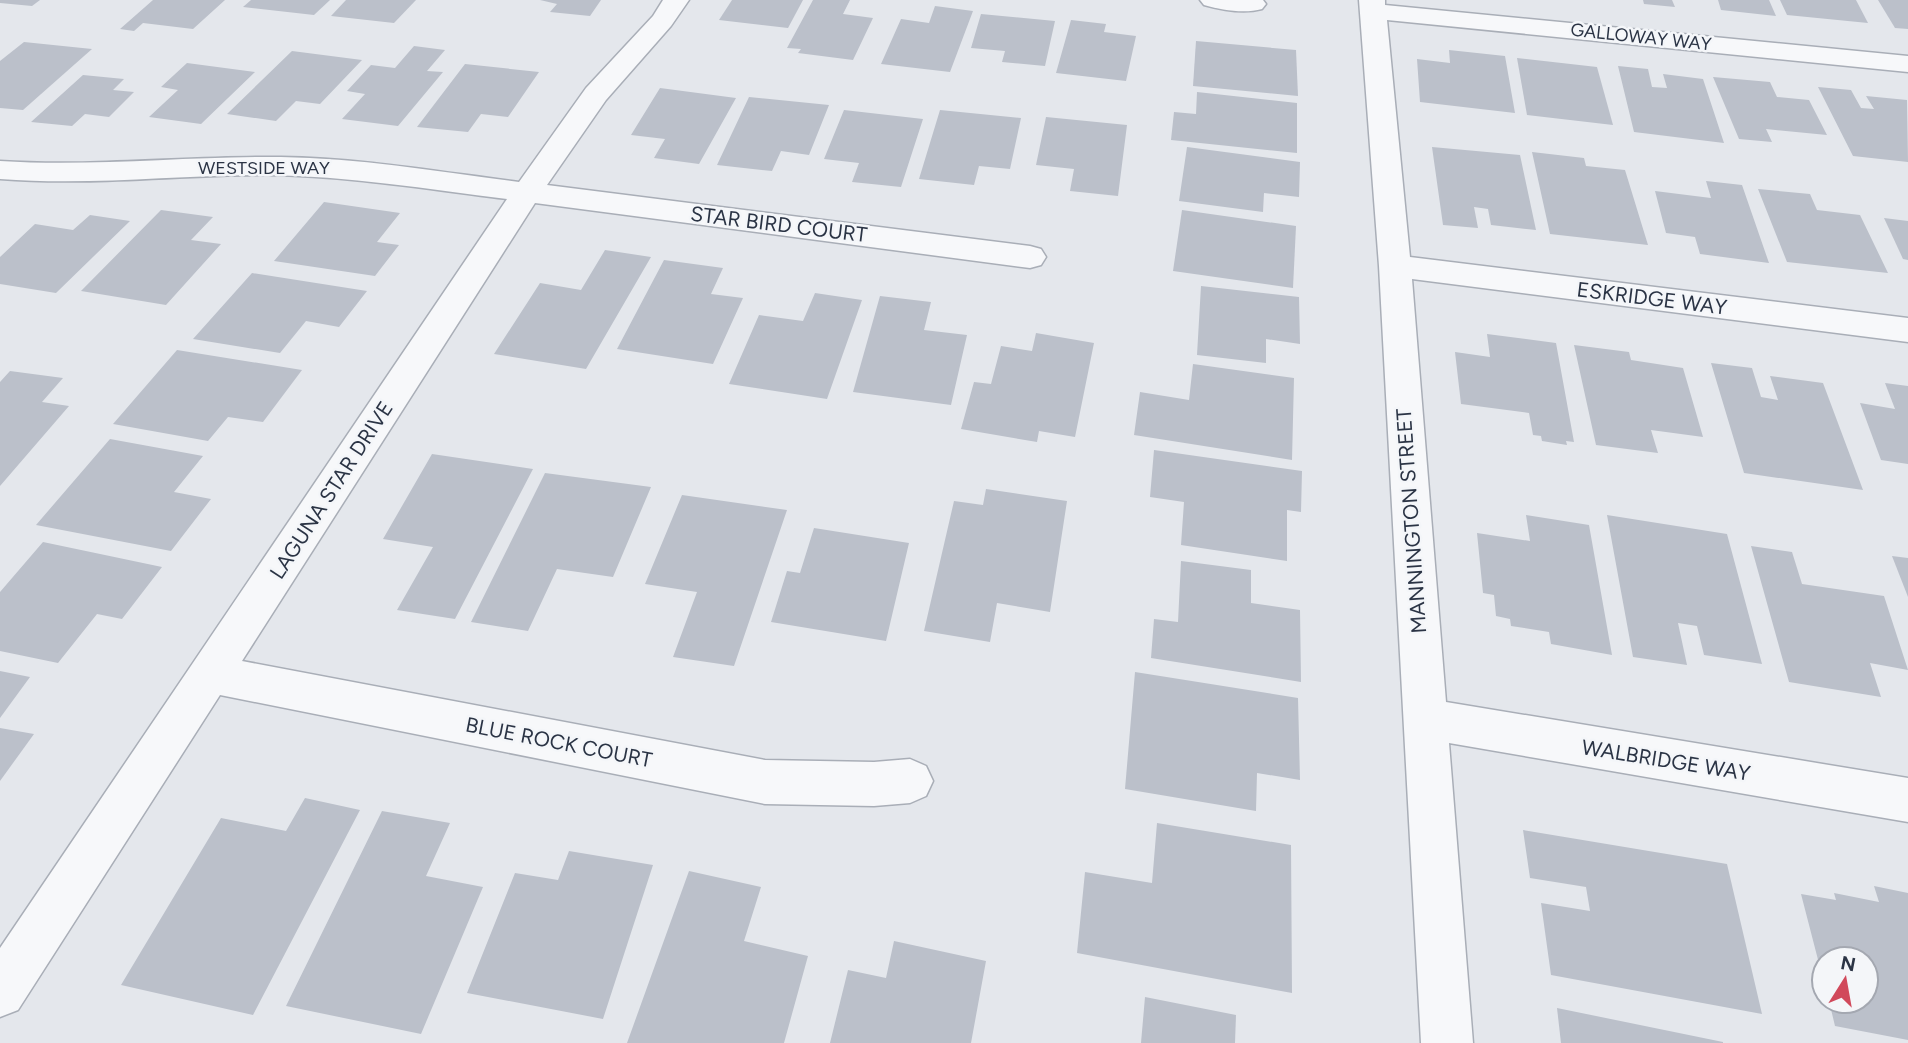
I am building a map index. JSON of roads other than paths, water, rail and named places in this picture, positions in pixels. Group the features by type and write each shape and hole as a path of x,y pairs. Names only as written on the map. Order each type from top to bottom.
{"street":[{"name":"LAGUNA STAR DRIVE","path":"0,992 527,192 596,94 662,21 676,0"},
{"path":"1213,0 1253,4"},
{"name":"GALLOWAY WAY","path":"1373,5 1908,64"},
{"name":"MANNINGTON STREET","path":"1373,5 1395,266 1447,1043"},
{"name":"WESTSIDE WAY","path":"0,170 42,174 104,174 199,167 337,168 527,192"},
{"name":"STAR BIRD COURT","path":"527,192 1030,257"},
{"name":"ESKRIDGE WAY","path":"1395,266 1908,330"},
{"name":"BLUE ROCK COURT","path":"210,674 765,782 874,784 910,781"},
{"name":"WALBRIDGE WAY","path":"1424,719 1908,800"}]}
